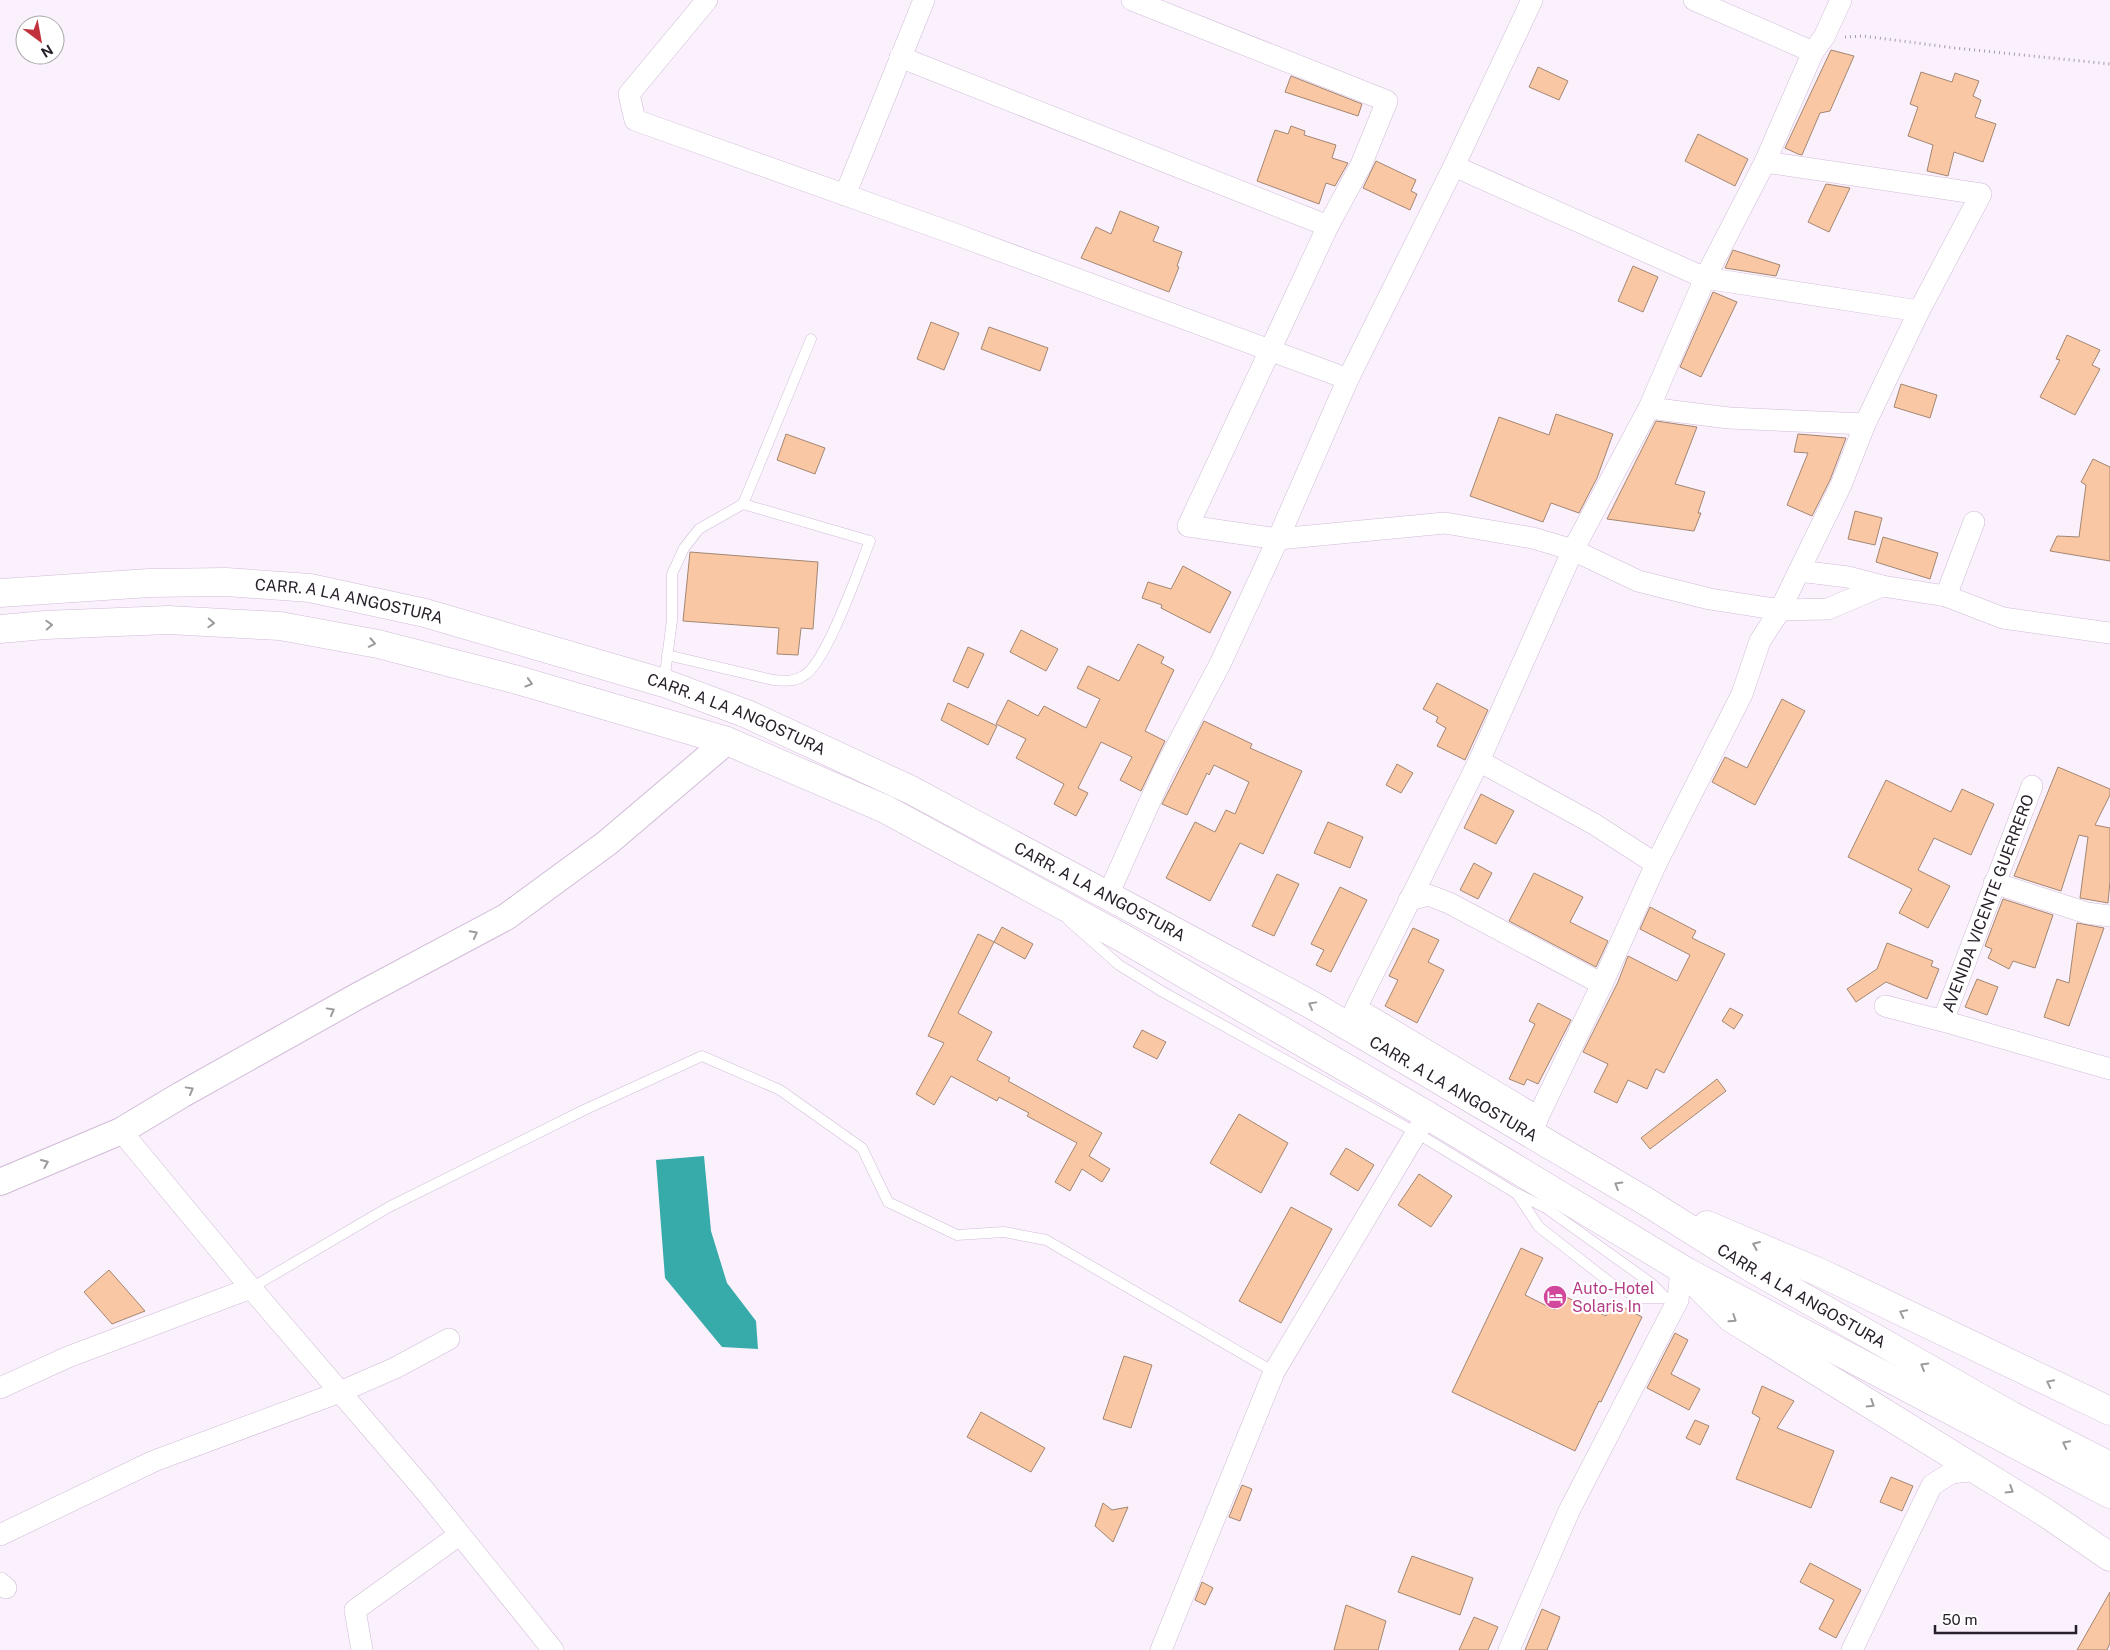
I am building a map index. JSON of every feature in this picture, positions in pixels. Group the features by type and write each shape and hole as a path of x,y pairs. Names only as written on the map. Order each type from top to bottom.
{"main road":[{"name":"CARR. A LA ANGOSTURA","path":"0,593 149,583 226,582 310,588 425,613 664,683 747,714 911,790 1108,895 1352,1017 1535,1126 1647,1202 1750,1267 2012,1416 2110,1466"},
{"name":"CARR. A LA ANGOSTURA","path":"0,629 45,625 168,620 280,626 378,644 505,676 727,741 885,809 1121,937 1421,1124 1684,1271 2110,1494"},
{"path":"1647,1202 1711,1226 1821,1273 2110,1411"},
{"path":"1684,1271 1731,1318 1978,1470 2046,1513 2110,1557"}],"street":[{"path":"707,0 630,94 635,120 1348,379"},
{"path":"845,195 924,0"},
{"path":"1132,0 1387,100 1361,165 1328,226 1188,526 1278,539 1445,523 1533,538 1573,550 1638,580 1710,599 1780,610 1828,609 1882,586"},
{"path":"1108,895 1164,770 1220,664 1278,539 1348,379 1454,166 1532,0"},
{"path":"1694,0 1818,44"},
{"path":"1352,1017 1479,761 1573,550 1649,408 1705,278 1765,162 1818,44 1841,0"},
{"path":"900,57 1328,226"},
{"path":"1535,1126 1656,864 1742,694 1760,641 1780,610 1842,485 1865,424 1919,311 1980,194 1765,162"},
{"path":"1454,166 1705,278 1919,311"},
{"path":"1649,408 1729,418 1865,424"},
{"path":"1946,596 1974,522"},
{"path":"1799,571 1848,577 1882,586 1946,596 2003,618 2110,633"},
{"path":"0,1182 121,1131 181,1095 321,1017 506,917 608,843 727,741"},
{"path":"1479,761 1594,824 1656,864"},
{"name":"AVENIDA VICENTE GUERRERO","path":"1943,1020 2032,786"},
{"path":"1994,883 2087,913 2110,916"},
{"path":"1409,900 1428,895 1449,903 1602,984"},
{"path":"1885,1006 1943,1020 2110,1069"},
{"path":"1161,1650 1274,1372 1421,1124"},
{"path":"121,1131 251,1288 425,1491 553,1650"},
{"path":"1508,1650 1569,1511 1670,1300 1678,1300 1684,1271"},
{"path":"0,1388 68,1357 251,1288"},
{"path":"0,1535 154,1461 340,1392 395,1368 449,1339"},
{"path":"1852,1650 1932,1484 1935,1457 1924,1437"},
{"path":"1932,1484 1950,1473 1978,1470"},
{"path":"362,1650 355,1610 459,1535"}],"lane":[{"path":"664,683 672,620 672,574 684,548 699,529 743,504 811,339"},
{"path":"668,655 773,680 789,681 805,676 825,650 870,541 743,504"},
{"path":"251,1288 389,1207 584,1110 702,1056 780,1090 862,1148 888,1202 957,1235 1004,1232 1046,1240 1274,1372"},
{"path":"1421,1124 1517,1194 1546,1208 1652,1284 1670,1300"},
{"path":"1517,1194 1539,1227 1612,1284 1640,1298 1670,1300"}],"path":[{"path":"1818,44 1863,36 1955,48 2110,64"}],"water":[{"path":"704,1156 711,1231 727,1283 756,1321 758,1349 722,1347 665,1278 656,1160"}],"building":[{"path":"1831,50 1854,56 1830,111 1820,113 1802,155 1798,154 1785,148"},
{"path":"1538,67 1568,81 1559,100 1529,87"},
{"path":"1921,72 1952,82 1955,73 1979,81 1973,96 1981,100 1975,117 1996,124 1983,162 1954,152 1948,176 1927,171 1933,145 1908,136 1918,107 1910,104"},
{"path":"1291,76 1362,104 1358,116 1285,92"},
{"path":"1291,126 1305,131 1304,135 1336,145 1332,158 1348,163 1335,186 1326,183 1319,204 1257,181 1275,130 1288,134"},
{"path":"1698,134 1748,159 1735,186 1685,161"},
{"path":"1376,161 1416,180 1411,191 1417,194 1410,210 1363,188"},
{"path":"1826,184 1850,188 1829,232 1808,222"},
{"path":"1120,211 1159,227 1153,241 1182,252 1177,266 1179,267 1169,292 1081,258 1096,227 1111,234"},
{"path":"1733,250 1780,265 1776,276 1725,268"},
{"path":"1633,266 1658,277 1643,312 1618,301"},
{"path":"1713,292 1737,302 1701,377 1680,367"},
{"path":"931,322 959,333 944,370 917,359"},
{"path":"989,327 1048,348 1040,371 981,349"},
{"path":"2067,335 2100,350 2092,365 2100,369 2075,415 2040,397 2060,360 2056,359"},
{"path":"1901,384 1937,395 1930,418 1894,407"},
{"path":"1556,414 1613,434 1597,478 1579,513 1551,503 1543,522 1470,496 1499,417 1549,435"},
{"path":"1656,421 1697,427 1675,484 1705,492 1698,513 1701,513 1694,531 1607,519"},
{"path":"786,434 825,448 815,474 777,460"},
{"path":"1798,434 1846,438 1830,480 1812,516 1787,505 1808,453 1794,452"},
{"path":"2093,459 2110,467 2110,561 2050,551 2057,536 2079,537 2086,485 2081,482"},
{"path":"1855,511 1882,518 1875,545 1848,539"},
{"path":"1883,537 1938,553 1930,579 1876,562"},
{"path":"690,552 818,562 813,629 801,628 798,655 777,654 779,628 683,621"},
{"path":"1183,566 1231,592 1210,633 1161,608 1162,605 1142,598 1148,582 1171,589"},
{"path":"1021,630 1058,649 1046,671 1010,652"},
{"path":"1138,644 1164,657 1161,663 1174,670 1145,731 1165,741 1141,791 1120,780 1132,757 1101,742 1078,788 1088,793 1076,816 1054,804 1064,784 1016,758 1026,739 996,724 1008,700 1038,716 1044,706 1086,728 1100,699 1077,688 1088,666 1119,681"},
{"path":"968,647 984,654 968,688 953,681"},
{"path":"1437,683 1488,710 1465,760 1437,746 1446,728 1436,722 1438,717 1423,709"},
{"path":"1782,699 1805,711 1755,805 1712,782 1725,757 1747,768"},
{"path":"948,703 997,726 988,745 941,720"},
{"path":"1204,721 1252,744 1250,748 1302,771 1263,854 1240,843 1210,901 1166,878 1195,822 1215,832 1226,810 1235,814 1249,782 1214,765 1209,775 1207,773 1187,815 1162,804"},
{"path":"1397,764 1413,773 1401,793 1386,785"},
{"path":"2058,767 2110,789 2110,795 2095,825 2110,828 2108,903 2080,898 2088,837 2079,835 2061,891 2014,876"},
{"path":"1886,780 1951,812 1962,789 1994,804 1971,855 1934,838 1918,870 1950,886 1928,928 1899,913 1912,889 1848,857"},
{"path":"1481,794 1514,811 1496,844 1464,828"},
{"path":"1328,822 1363,837 1350,868 1314,853"},
{"path":"1474,863 1492,873 1478,899 1460,890"},
{"path":"1534,873 1583,897 1570,922 1608,941 1596,967 1509,921"},
{"path":"1277,874 1299,884 1274,936 1252,926"},
{"path":"1340,887 1367,900 1331,972 1316,965 1324,950 1311,944"},
{"path":"2003,899 2053,915 2035,968 2013,961 2009,969 1988,958 1992,949 1985,946"},
{"path":"1650,907 1696,931 1692,938 1725,954 1664,1073 1656,1069 1647,1089 1628,1080 1617,1103 1594,1092 1608,1064 1583,1052 1618,982 1628,956 1677,981 1690,955 1640,929"},
{"path":"2077,923 2104,928 2069,1026 2044,1017 2057,979 2069,983"},
{"path":"1002,927 1033,944 1025,959 994,942"},
{"path":"1413,928 1439,940 1428,962 1444,970 1417,1023 1385,1006 1398,980 1389,976"},
{"path":"978,934 994,942 958,1013 992,1032 977,1060 1010,1078 1008,1081 1102,1133 1089,1156 1110,1169 1102,1182 1082,1169 1070,1191 1055,1182 1077,1143 1027,1116 1029,1113 999,1097 997,1101 951,1076 934,1105 916,1094 944,1043 928,1036"},
{"path":"1887,943 1933,961 1931,966 1939,969 1927,999 1886,982 1856,1002 1847,989 1877,969"},
{"path":"1977,979 1998,987 1987,1015 1965,1007"},
{"path":"1538,1003 1571,1020 1538,1084 1527,1079 1524,1085 1509,1079 1535,1024 1529,1021"},
{"path":"1730,1008 1743,1015 1734,1029 1722,1021"},
{"path":"1142,1030 1166,1042 1157,1059 1133,1047"},
{"path":"1717,1079 1726,1091 1650,1149 1641,1138"},
{"path":"1239,1114 1288,1143 1261,1193 1210,1163"},
{"path":"1346,1148 1374,1165 1358,1191 1330,1174"},
{"path":"1419,1174 1452,1196 1431,1227 1398,1205"},
{"path":"1291,1207 1332,1229 1281,1323 1239,1301"},
{"path":"1521,1248 1543,1258 1525,1295 1555,1310 1562,1295 1606,1316 1613,1302 1642,1317 1575,1451 1452,1392"},
{"path":"109,1270 145,1311 112,1324 84,1292"},
{"path":"1675,1333 1688,1340 1671,1374 1700,1389 1689,1410 1647,1388"},
{"path":"1124,1356 1152,1365 1131,1428 1103,1419"},
{"path":"1762,1386 1794,1401 1777,1428 1834,1451 1811,1508 1736,1479 1760,1418 1752,1413"},
{"path":"981,1412 1045,1448 1031,1472 967,1437"},
{"path":"1695,1420 1709,1426 1700,1445 1686,1438"},
{"path":"1891,1477 1913,1486 1902,1511 1880,1502"},
{"path":"1242,1485 1252,1489 1240,1521 1229,1517"},
{"path":"1103,1503 1112,1510 1128,1507 1113,1542 1095,1526"},
{"path":"1412,1556 1473,1578 1460,1615 1398,1592"},
{"path":"1810,1563 1861,1590 1836,1638 1819,1629 1834,1600 1800,1582"},
{"path":"1202,1582 1213,1588 1205,1605 1195,1600"},
{"path":"2110,1592 2110,1643 2107,1650 2077,1650"},
{"path":"1346,1605 1386,1621 1378,1650 1334,1650"},
{"path":"1542,1609 1560,1617 1547,1650 1525,1650"},
{"path":"1474,1617 1498,1627 1488,1650 1459,1650"}],"place":[{"name":"Auto-Hotel Solaris In","path":"1555,1297"}]}
